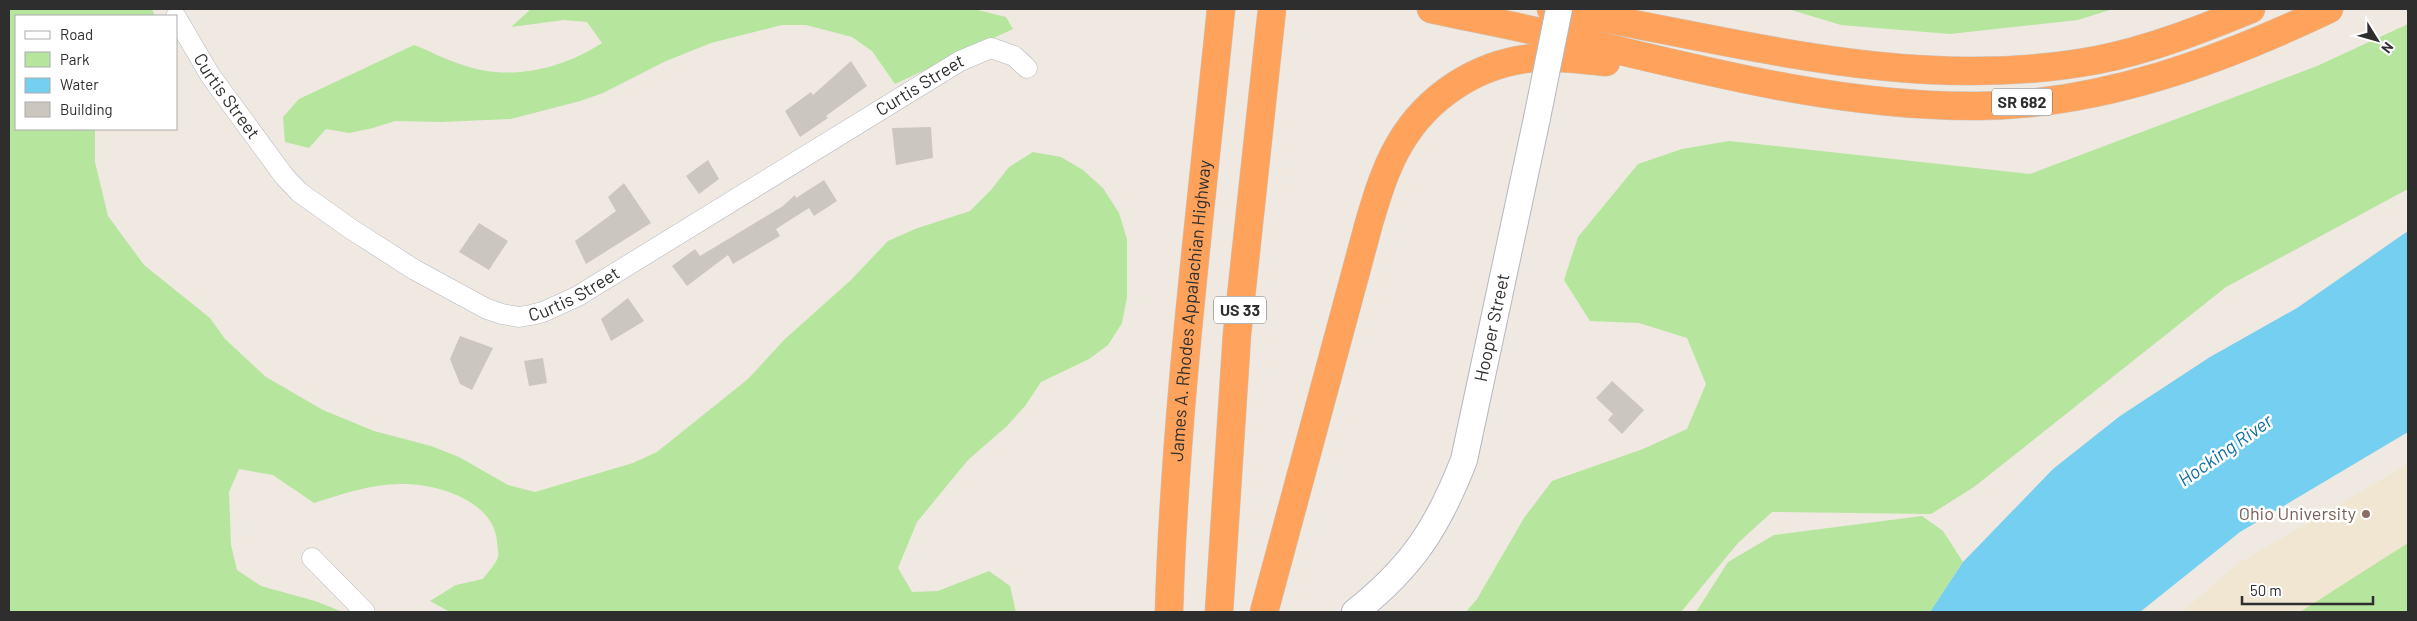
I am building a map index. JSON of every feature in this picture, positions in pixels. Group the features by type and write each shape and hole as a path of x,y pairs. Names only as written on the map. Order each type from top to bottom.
{"highway":[{"name":"James A. Rhodes Appalachian Highway","path":"1169,612 1182,381 1222,9"},
{"name":"US 33","path":"1219,612 1238,334 1272,9"},
{"path":"1430,9 1570,39 1702,71"},
{"path":"1551,9 1630,22"},
{"path":"1592,9 1630,22"},
{"name":"SR 682","path":"1630,22 1730,43 1849,64 1918,71 1981,72 2042,68 2098,60 2162,42 2251,9"},
{"name":"SR 682","path":"1702,71 1833,94 1910,104 1979,106 2045,101 2101,91 2170,73 2232,52 2329,9"},
{"path":"1264,612 1368,223 1383,179 1399,145 1416,120 1439,97 1467,78 1501,64 1526,60 1565,58 1702,71"}],"street":[{"name":"Hooper Street","path":"1355,612 1393,579 1410,561 1433,530 1464,460 1559,9"},
{"name":"Curtis Street","path":"178,20 210,75 270,157 299,192 414,270 487,309 519,317 543,312 578,296 960,61 991,48 1014,56 1027,68"},
{"path":"312,558 365,612"}],"shaded area":[{"name":"Ohio University","path":"2408,464 2408,612 2182,612 2237,564"}],"green space":[{"path":"9,9 152,9 155,15 15,15 15,130 95,130 95,162 108,216 144,265 210,318 225,339 266,377 323,410 374,431 431,446 459,457 508,485 535,492 633,463 657,452 748,379 785,339 851,280 888,241 915,229 970,211 991,190 1009,167 1033,152 1061,157 1083,170 1103,188 1119,213 1127,239 1127,297 1122,323 1108,345 1089,359 1041,382 1025,406 1007,426 968,460 917,522 898,568 912,592 938,591 989,571 1010,586 1016,612 450,612 430,601 456,585 483,579 498,557 497,541 493,527 485,515 474,505 445,491 414,484 389,484 367,488 314,503 273,475 239,469 229,492 231,545 237,570 261,586 315,601 343,612 9,612"},
{"path":"531,9 974,9 1006,17 1013,29 895,84 872,51 852,37 806,25 782,25 711,43 666,61 603,93 511,119 441,122 395,121 349,133 326,129 309,148 285,142 283,117 299,99 414,45 454,62 478,69 515,72 551,66 569,60 602,43 587,22 564,20 511,27"},
{"path":"1788,9 2113,9 2078,20 1950,34 1841,25"},
{"path":"2408,24 2408,189 2226,287 1974,487 1931,514 1772,512 1738,543 1681,612 1466,612 1477,599 1524,518 1552,481 1643,449 1687,429 1706,384 1687,338 1639,323 1590,321 1564,280 1578,237 1638,164 1682,149 1729,141 2030,174 2317,66"},
{"path":"1922,516 1943,531 1963,562 1930,612 1696,612 1728,562 1774,535"},
{"path":"2408,543 2408,612 2300,612"}],"water":[{"name":"Hocking River","path":"2408,231 2408,432 2240,532 2140,612 1930,612 1963,562 2053,469 2120,416 2210,357 2297,308"}],"building":[{"path":"851,61 867,86 826,116 828,118 800,137 785,111 811,92 813,95"},
{"path":"931,127 933,158 896,165 892,128"},
{"path":"708,160 719,179 699,194 686,176"},
{"path":"824,180 837,201 814,216 809,208 776,229 780,236 733,264 728,255 687,286 672,266 695,249 700,256 783,206 795,195 796,198"},
{"path":"624,183 651,223 586,264 575,241 616,211 608,197"},
{"path":"479,223 508,241 489,270 459,252"},
{"path":"628,298 644,321 611,341 601,319"},
{"path":"460,336 493,348 472,390 460,384 450,359"},
{"path":"543,358 547,383 529,386 524,361"},
{"path":"1612,381 1644,410 1622,434 1608,420 1613,414 1596,398"}],"place":[{"name":"Ohio University","path":"2366,514"}]}
